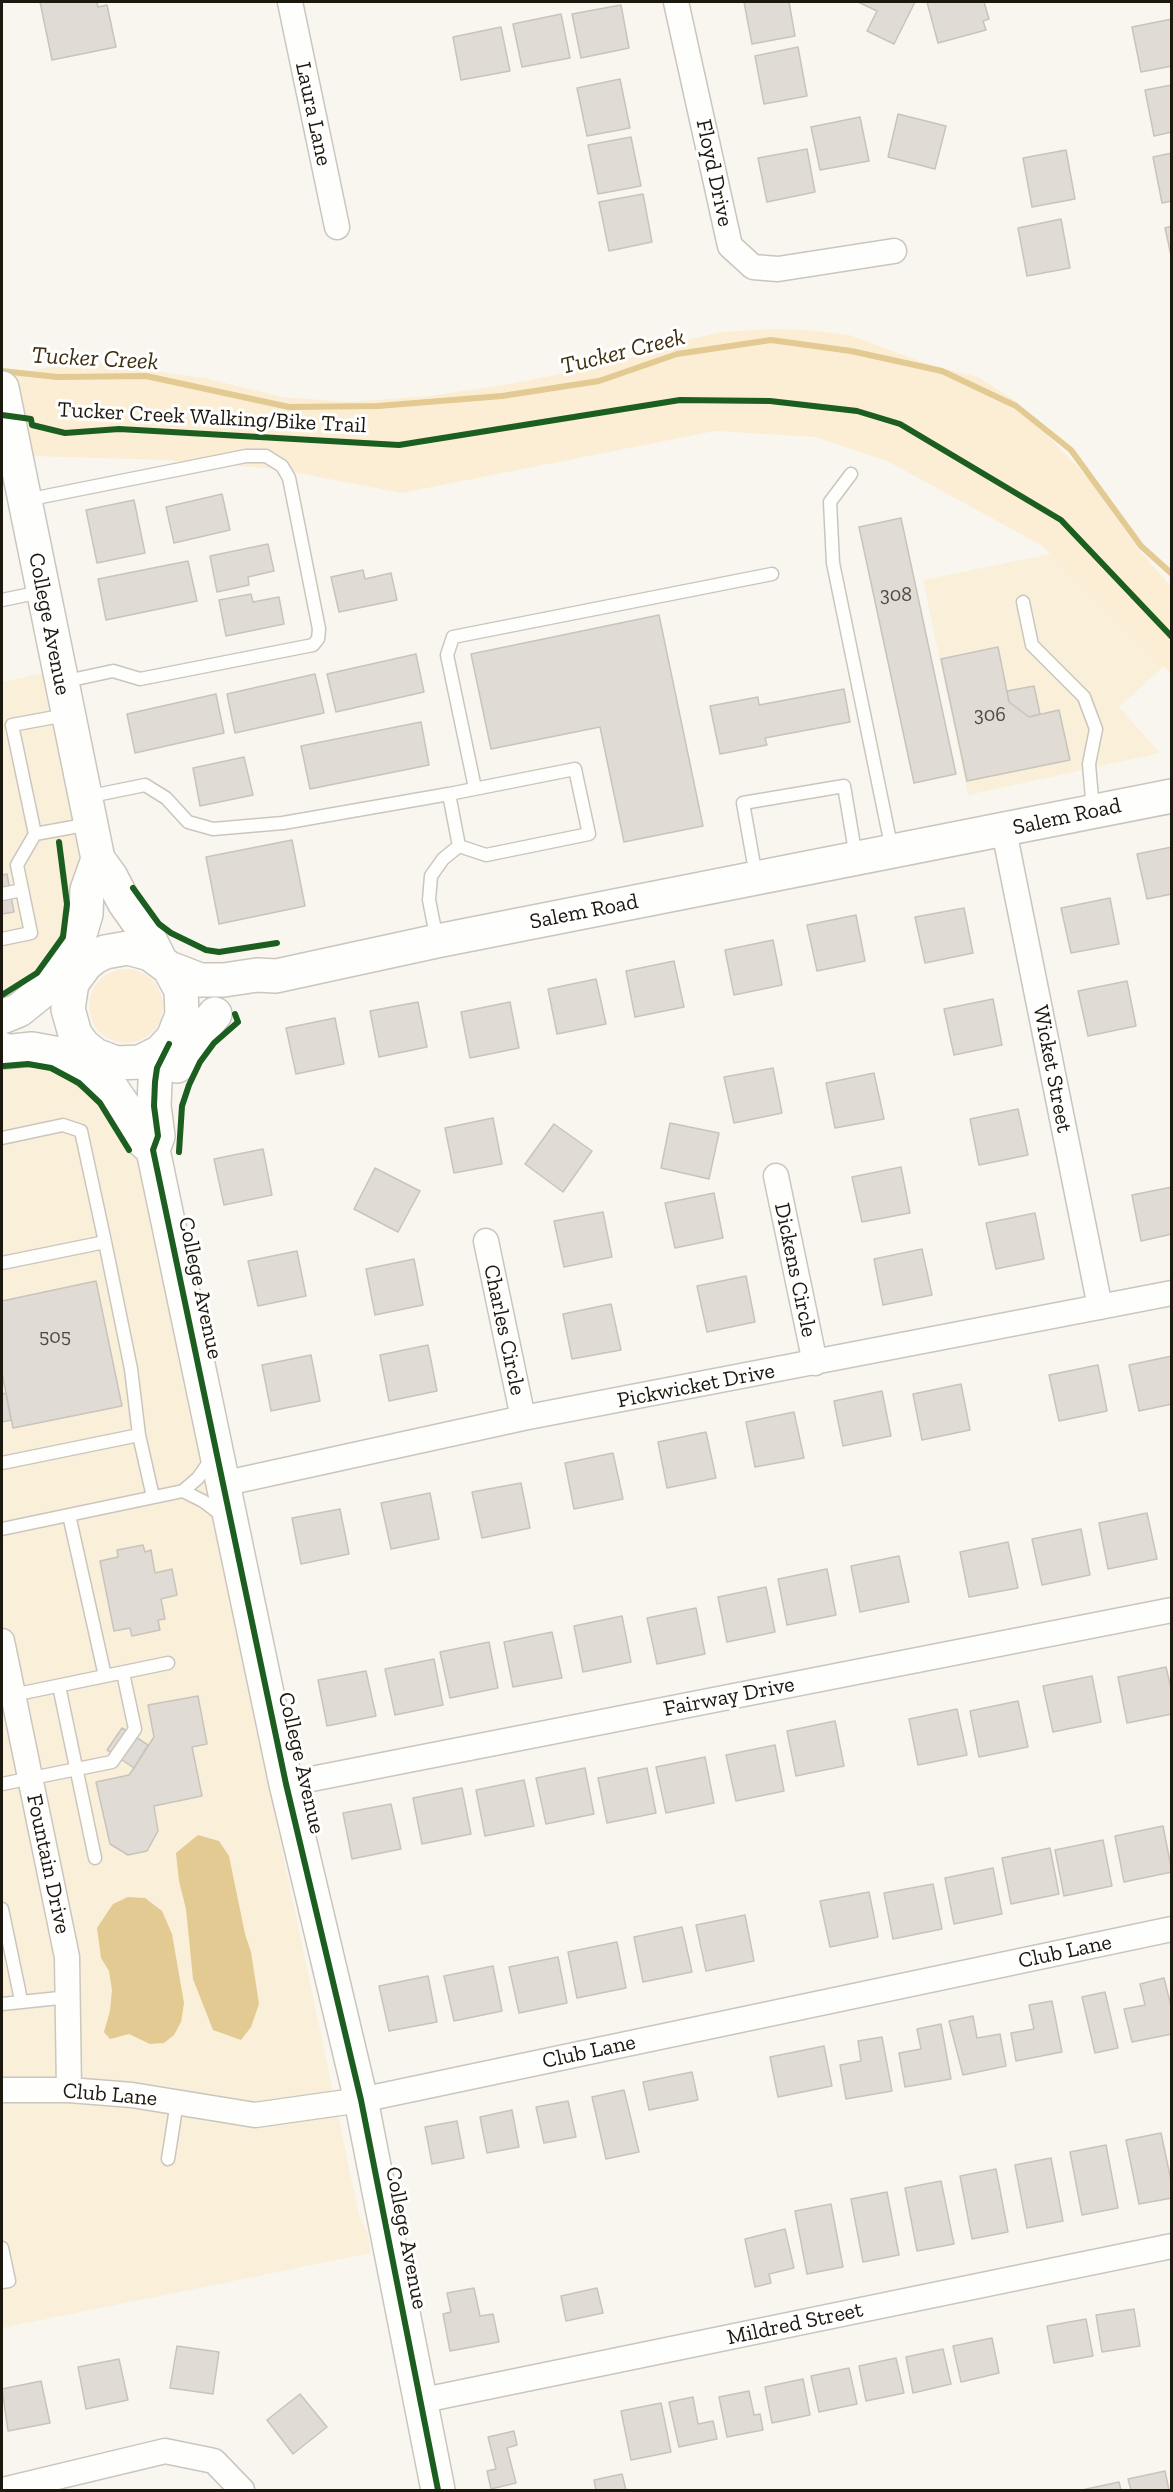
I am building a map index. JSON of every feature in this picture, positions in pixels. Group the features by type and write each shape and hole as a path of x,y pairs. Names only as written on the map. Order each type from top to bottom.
{"street":[{"name":"Laura Lane","path":"290,2 337,227"},
{"name":"Floyd Drive","path":"676,2 730,246 753,267 778,268 894,251"},
{"name":"College Avenue","path":"4,398 96,865 98,924 82,968"},
{"name":"Salem Road","path":"159,955 201,980 266,976 1172,796"},
{"name":"Wicket Street","path":"1004,831 1100,1307"},
{"name":"College Avenue","path":"96,865 111,876 124,902 159,955"},
{"path":"49,986 74,949 81,931 86,914 87,890 96,865"},
{"path":"2,1017 19,1010 49,986 105,952 128,948 159,955 176,978 183,1002 182,1015 171,1041 150,1058 128,1064 116,1063 89,1050 49,1036 2,1041"},
{"path":"82,968 68,996 68,1009 73,1028 89,1050"},
{"name":"Salem Road","path":"171,1041 260,989 266,976"},
{"path":"156,1143 165,1126 165,1101 181,1056 215,1014"},
{"name":"College Avenue","path":"171,1041 157,1068 154,1106 156,1143 222,1484 286,1784 362,2100 438,2490"},
{"path":"2,1049 3,1052 33,1049 54,1053 70,1060 114,1091"},
{"name":"College Avenue","path":"89,1050 103,1076 128,1112 141,1139 156,1143"},
{"name":"Dickens Circle","path":"776,1176 815,1364"},
{"name":"Charles Circle","path":"486,1241 523,1418"},
{"name":"Pickwicket Drive","path":"222,1484 523,1418 815,1364 1172,1293"},
{"name":"Fairway Drive","path":"286,1784 1172,1610"},
{"name":"Fountain Drive","path":"2,1641 67,1957 69,2090"},
{"name":"Club Lane","path":"2,2090 69,2090 132,2095 255,2115 362,2100 1172,1929"},
{"name":"Mildred Street","path":"419,2401 1172,2246"},
{"path":"3,2490 165,2451 214,2461 242,2490"}],"lane":[{"path":"25,500 246,456 266,456 282,466 289,478 319,629 318,639 313,645 140,679 113,671 61,682"},
{"path":"851,474 830,502 833,563 892,851"},
{"path":"475,788 447,655 453,637 772,574"},
{"path":"2,600 42,591"},
{"path":"1023,602 1032,645 1084,697 1096,729 1089,764 1093,811"},
{"path":"35,834 7,726 68,715"},
{"path":"2,939 31,933 17,865 35,834 145,785 166,798 188,822 213,829 283,823 575,769 589,834 486,855 459,846"},
{"path":"756,878 742,803 844,786 856,858"},
{"path":"449,794 459,846"},
{"path":"438,941 429,900 431,876 443,859 459,846"},
{"path":"2,894 22,890"},
{"path":"2,1138 63,1125 81,1131 131,1369 139,1435 153,1497"},
{"path":"2,1263 105,1242"},
{"path":"2,1463 139,1435"},
{"path":"2,1529 183,1491 198,1478 216,1452"},
{"path":"183,1491 203,1501 230,1521"},
{"path":"69,1515 105,1676"},
{"path":"13,1695 168,1663"},
{"path":"2,1784 112,1762 135,1729 123,1673"},
{"path":"59,1686 95,1858"},
{"path":"2,1909 21,2000"},
{"path":"2,2004 21,2000 69,1997"},
{"path":"168,2159 177,2102"},
{"path":"2,2248 5,2282"}],"shaded area":[{"path":"770,329 808,330 849,335 933,366 978,377 1013,399 1089,479 1139,550 1171,586 1171,674 1041,545 889,462 815,437 715,431 402,493 277,469 164,460 2,455 2,371 29,372 75,360 205,378 282,397 349,402 429,396 504,385 613,364 671,344 721,332"},
{"path":"1050,554 1164,666 1119,707 1160,753 968,795 923,580"},
{"path":"43,673 78,851 80,913 49,972 2,1008 2,682"},
{"path":"126,969 140,972 152,980 160,992 163,1006 160,1020 152,1032 140,1040 126,1043 112,1040 100,1032 92,1020 89,1006 92,992 100,980 112,972"},
{"path":"2,1060 80,1074 134,1146 359,2215 368,2235 371,2253 2,2328"},
{"path":"198,1835 219,1841 229,1856 245,1934 251,1952 259,2004 251,2027 241,2040 213,2030 193,1979 186,1909 179,1881 176,1853"},
{"path":"128,1897 145,1898 162,1911 172,1934 184,2003 181,2022 174,2035 164,2043 150,2044 129,2034 110,2039 104,2032 110,2011 112,1990 109,1971 101,1958 97,1928 113,1904"}],"building":[{"path":"40,2 97,2 98,7 107,5 116,47 52,60"},
{"path":"744,2 789,2 795,36 752,44"},
{"path":"858,2 915,2 894,44 867,31 877,11"},
{"path":"927,2 984,2 989,19 983,21 986,30 938,43"},
{"path":"621,5 629,48 581,58 572,14"},
{"path":"561,14 570,58 522,67 513,24"},
{"path":"1172,19 1172,66 1141,72 1132,27"},
{"path":"501,27 510,71 461,80 453,37"},
{"path":"798,47 807,96 764,104 755,56"},
{"path":"620,79 630,128 587,136 577,88"},
{"path":"1172,85 1172,132 1154,136 1145,90"},
{"path":"898,114 946,126 935,169 888,157"},
{"path":"860,117 869,161 820,170 811,127"},
{"path":"631,137 641,186 598,194 588,145"},
{"path":"807,149 815,192 767,202 758,158"},
{"path":"1066,150 1075,199 1032,207 1023,158"},
{"path":"1172,153 1172,201 1162,203 1153,157"},
{"path":"643,194 652,242 609,251 599,202"},
{"path":"1061,219 1070,268 1027,276 1018,228"},
{"path":"1172,226 1172,260 1165,228"},
{"path":"222,494 230,530 174,543 166,507"},
{"path":"134,500 145,553 97,563 86,510"},
{"path":"901,518 956,774 914,783 859,527"},
{"path":"268,544 274,571 248,577 249,585 217,592 210,556"},
{"path":"188,561 197,601 106,620 98,579"},
{"path":"363,570 365,579 391,573 397,600 339,612 331,577"},
{"path":"251,594 253,602 279,597 284,624 226,636 219,600"},
{"path":"659,615 703,826 624,842 600,727 491,749 471,654"},
{"path":"998,647 1009,702 1029,717 1059,710 1070,760 967,781 941,659"},
{"path":"416,654 424,692 336,712 327,674"},
{"path":"315,674 324,713 235,733 227,694"},
{"path":"1034,686 1040,714 1029,717 1009,702 1007,691"},
{"path":"844,689 850,722 765,738 767,745 720,754 710,706 758,697 759,705"},
{"path":"216,694 224,733 135,753 127,714"},
{"path":"421,722 429,765 310,789 301,746"},
{"path":"244,757 253,795 200,806 193,768"},
{"path":"292,840 305,906 219,924 206,857"},
{"path":"1172,847 1172,894 1147,899 1137,854"},
{"path":"7,874 14,912 2,914 2,875"},
{"path":"1110,898 1119,944 1071,953 1061,908"},
{"path":"964,908 973,953 925,963 915,917"},
{"path":"856,915 865,961 817,971 807,925"},
{"path":"773,940 782,985 734,995 725,950"},
{"path":"674,961 684,1007 635,1017 626,971"},
{"path":"596,979 606,1024 557,1034 548,989"},
{"path":"1127,981 1136,1026 1088,1036 1078,991"},
{"path":"993,999 1002,1045 954,1055 944,1009"},
{"path":"418,1002 427,1047 379,1057 370,1011"},
{"path":"510,1002 519,1048 470,1058 461,1012"},
{"path":"335,1018 344,1064 296,1074 286,1028"},
{"path":"773,1068 782,1113 734,1123 724,1077"},
{"path":"874,1073 884,1119 835,1128 826,1083"},
{"path":"1018,1109 1028,1155 979,1165 970,1119"},
{"path":"493,1118 502,1164 454,1173 445,1128"},
{"path":"670,1123 719,1133 709,1179 661,1168"},
{"path":"554,1124 592,1151 563,1192 525,1164"},
{"path":"263,1149 272,1195 224,1205 214,1159"},
{"path":"901,1167 910,1213 862,1222 852,1177"},
{"path":"375,1168 420,1191 398,1232 354,1209"},
{"path":"1172,1187 1172,1234 1141,1241 1132,1195"},
{"path":"714,1193 723,1238 675,1248 665,1203"},
{"path":"603,1212 612,1257 564,1267 554,1221"},
{"path":"1035,1213 1044,1259 996,1269 986,1223"},
{"path":"922,1249 932,1295 883,1305 874,1259"},
{"path":"297,1251 306,1296 258,1306 248,1261"},
{"path":"414,1259 423,1305 375,1315 366,1269"},
{"path":"746,1276 755,1322 707,1332 697,1286"},
{"path":"96,1281 122,1406 13,1428 2,1373 2,1301"},
{"path":"611,1304 621,1350 572,1359 563,1314"},
{"path":"428,1345 437,1391 389,1401 380,1355"},
{"path":"311,1355 320,1401 271,1411 262,1365"},
{"path":"1172,1356 1172,1404 1139,1411 1129,1365"},
{"path":"1098,1365 1107,1411 1059,1421 1049,1375"},
{"path":"961,1384 970,1430 922,1440 913,1394"},
{"path":"882,1391 891,1436 843,1446 834,1401"},
{"path":"6,1393 11,1420 2,1422 2,1394"},
{"path":"794,1412 804,1458 755,1467 746,1422"},
{"path":"706,1432 716,1478 667,1488 658,1442"},
{"path":"613,1453 623,1499 574,1509 565,1463"},
{"path":"521,1483 530,1528 482,1538 472,1492"},
{"path":"430,1493 439,1539 391,1549 381,1503"},
{"path":"340,1509 349,1554 301,1564 292,1518"},
{"path":"1147,1513 1157,1559 1108,1569 1099,1523"},
{"path":"1081,1529 1090,1575 1042,1585 1032,1539"},
{"path":"1008,1542 1018,1588 969,1597 960,1552"},
{"path":"143,1545 145,1552 151,1550 155,1573 172,1569 177,1595 161,1599 165,1619 158,1620 160,1630 132,1636 130,1628 114,1631 100,1561 118,1557 117,1550"},
{"path":"899,1556 909,1602 860,1612 851,1566"},
{"path":"827,1569 836,1615 787,1625 778,1579"},
{"path":"766,1587 775,1632 727,1642 718,1597"},
{"path":"696,1608 705,1654 657,1664 647,1618"},
{"path":"622,1616 631,1662 583,1672 574,1626"},
{"path":"552,1632 562,1678 513,1687 504,1642"},
{"path":"489,1642 498,1688 450,1698 440,1652"},
{"path":"434,1659 443,1705 395,1715 385,1669"},
{"path":"1166,1667 1172,1692 1172,1714 1127,1723 1118,1677"},
{"path":"366,1671 376,1716 327,1726 318,1680"},
{"path":"1092,1676 1101,1722 1053,1732 1043,1686"},
{"path":"198,1696 207,1744 192,1747 202,1796 154,1806 158,1831 147,1851 128,1855 110,1844 96,1782 129,1775 134,1768 154,1737 148,1705"},
{"path":"1018,1701 1028,1747 979,1757 970,1711"},
{"path":"957,1709 967,1755 918,1765 909,1719"},
{"path":"835,1721 844,1766 796,1776 787,1731"},
{"path":"122,1728 148,1745 134,1768 107,1750"},
{"path":"775,1745 784,1791 736,1801 726,1755"},
{"path":"705,1757 714,1803 666,1813 656,1767"},
{"path":"585,1768 594,1814 546,1824 536,1778"},
{"path":"647,1768 656,1813 607,1823 598,1778"},
{"path":"524,1780 534,1826 485,1836 476,1790"},
{"path":"462,1788 471,1834 422,1844 413,1798"},
{"path":"391,1804 401,1849 352,1859 343,1813"},
{"path":"1163,1826 1172,1872 1124,1882 1115,1836"},
{"path":"1103,1840 1112,1886 1064,1896 1055,1850"},
{"path":"1050,1848 1059,1894 1011,1904 1002,1858"},
{"path":"993,1868 1002,1914 954,1924 945,1878"},
{"path":"933,1884 942,1929 893,1939 884,1893"},
{"path":"869,1892 878,1937 830,1947 820,1901"},
{"path":"745,1915 754,1961 706,1971 696,1925"},
{"path":"682,1927 692,1972 643,1982 634,1937"},
{"path":"617,1942 626,1988 577,1998 568,1952"},
{"path":"558,1957 567,2003 519,2013 509,1967"},
{"path":"493,1966 502,2011 454,2021 444,1976"},
{"path":"428,1976 437,2022 389,2031 379,1986"},
{"path":"1164,1978 1172,2010 1172,2034 1132,2042 1124,2009 1145,2005 1140,1984"},
{"path":"1105,1992 1118,2048 1095,2053 1082,1997"},
{"path":"1052,2001 1062,2052 1016,2061 1011,2033 1034,2029 1029,2005"},
{"path":"973,2016 977,2038 1000,2034 1006,2066 963,2075 949,2021"},
{"path":"941,2024 951,2079 905,2087 899,2053 921,2049 917,2029"},
{"path":"882,2037 892,2091 846,2099 840,2065 861,2061 858,2041"},
{"path":"824,2046 832,2086 778,2097 770,2057"},
{"path":"692,2072 698,2100 649,2110 643,2082"},
{"path":"624,2090 639,2152 606,2159 592,2097"},
{"path":"568,2101 576,2137 544,2143 536,2107"},
{"path":"512,2110 519,2147 487,2153 480,2117"},
{"path":"457,2121 464,2158 432,2164 425,2127"},
{"path":"1161,2133 1172,2185 1172,2198 1139,2204 1126,2140"},
{"path":"1106,2145 1118,2208 1082,2215 1070,2152"},
{"path":"1051,2158 1063,2221 1027,2228 1015,2165"},
{"path":"996,2169 1008,2232 972,2239 960,2176"},
{"path":"941,2181 954,2244 917,2251 905,2188"},
{"path":"887,2192 899,2255 863,2262 851,2199"},
{"path":"831,2204 843,2267 807,2274 795,2211"},
{"path":"785,2229 794,2268 769,2274 771,2283 755,2287 745,2239"},
{"path":"474,2288 480,2316 493,2314 499,2342 450,2351 443,2314 451,2312 447,2293"},
{"path":"597,2288 603,2313 566,2321 561,2296"},
{"path":"1134,2309 1140,2346 1102,2352 1096,2315"},
{"path":"1086,2319 1093,2356 1054,2363 1047,2326"},
{"path":"992,2338 999,2373 961,2382 953,2346"},
{"path":"177,2346 219,2352 213,2394 170,2388"},
{"path":"943,2349 951,2384 913,2393 906,2357"},
{"path":"896,2358 904,2393 866,2401 859,2366"},
{"path":"119,2359 128,2400 86,2409 78,2367"},
{"path":"849,2368 857,2404 819,2412 811,2376"},
{"path":"803,2379 810,2415 772,2423 765,2387"},
{"path":"41,2381 50,2423 8,2431 2,2389"},
{"path":"749,2391 754,2415 760,2414 763,2430 727,2437 719,2397"},
{"path":"300,2394 327,2427 293,2454 267,2420"},
{"path":"693,2397 698,2424 713,2421 717,2439 679,2447 669,2402"},
{"path":"661,2403 671,2452 631,2460 621,2411"},
{"path":"514,2431 517,2445 507,2448 516,2483 491,2489 487,2471 496,2469 488,2437"},
{"path":"1165,2471 1169,2490 1131,2490 1128,2479"},
{"path":"622,2474 626,2490 596,2490 594,2480"},
{"path":"1119,2482 1121,2490 1082,2490"}],"waterway":[{"name":"Tucker Creek","path":"2,371 57,377 146,376 289,407 378,406 502,396 599,381 677,354 771,340 851,351 942,371 1016,406 1071,450 1141,546 1172,574"}],"cycle path":[{"name":"Tucker Creek Walking/Bike Trail","path":"2,415 31,419 32,425 65,433 119,429 399,445 680,400 770,401 857,411 900,424 1061,520 1172,637"},
{"path":"2,995 37,973 63,937 67,904 59,842"},
{"path":"133,888 159,924 171,933 206,950 219,952 277,943"},
{"path":"179,1152 182,1106 189,1085 200,1062 214,1043 238,1022 235,1014"},
{"path":"169,1044 157,1068 154,1106 158,1136 153,1150 286,1784 361,2100 438,2490"},
{"path":"4,1066 28,1064 51,1068 79,1083 100,1103 129,1150"}]}
